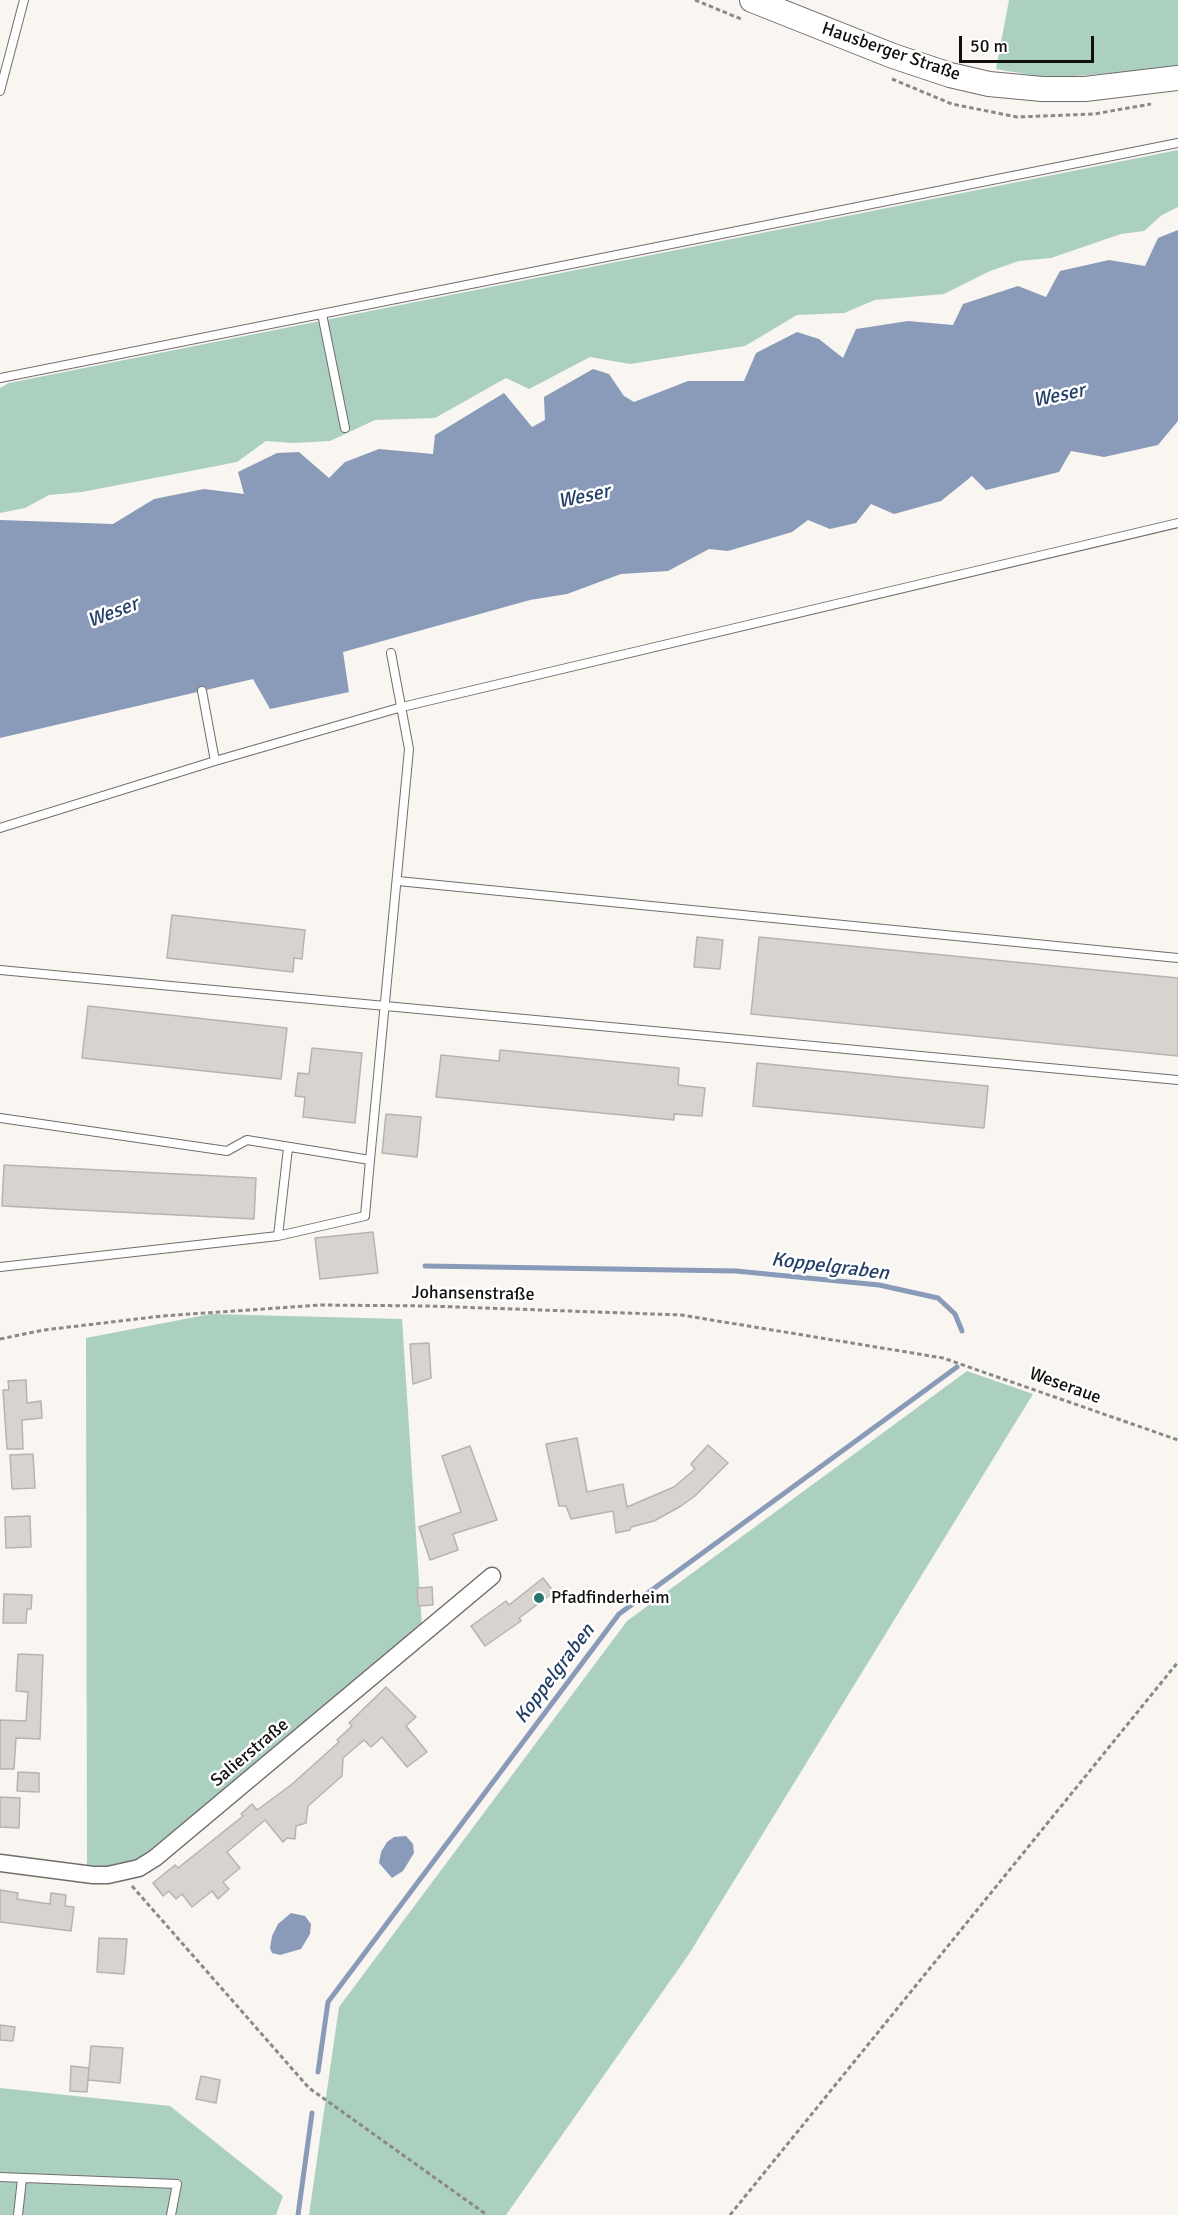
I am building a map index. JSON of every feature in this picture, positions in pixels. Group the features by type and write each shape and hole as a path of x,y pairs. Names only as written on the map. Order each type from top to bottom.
{"main road":[{"name":"Hausberger Straße","path":"752,0 893,56 950,75 989,84 1042,89 1085,89 1178,78"}],"street":[{"name":"Salierstraße","path":"0,1863 93,1875 121,1873 139,1868 155,1858 492,1576"}],"lane":[{"path":"0,91 24,0"},
{"path":"0,378 1178,143"},
{"path":"322,314 345,428"},
{"path":"0,828 215,761 402,707 1178,523"},
{"path":"0,1267 278,1236 365,1216 409,749 391,653"},
{"path":"202,691 215,761"},
{"path":"398,881 1178,957"},
{"path":"0,970 1178,1080"},
{"path":"0,1118 227,1151 247,1140 370,1160"},
{"path":"278,1236 288,1148"},
{"path":"0,2177 177,2184 171,2215"},
{"path":"18,2215 22,2179"}],"path":[{"name":"Johansenstraße","path":"0,1339 44,1330 213,1311 321,1305 429,1306 681,1315 943,1358"},
{"name":"Weseraue","path":"943,1358 1178,1440"},
{"path":"730,2215 1178,1662"},
{"path":"121,1873 309,2088 487,2215"}],"green space":[{"path":"1009,0 1178,0 1178,65 1156,70 1048,78 996,69"},
{"path":"1178,150 1178,207 1162,215 1144,231 1121,234 1051,258 1019,261 990,271 944,294 875,300 844,313 797,315 745,346 630,364 590,357 529,389 506,378 435,418 375,420 330,441 293,443 266,441 237,462 82,492 49,495 25,508 0,513 0,388 9,383"},
{"path":"211,1314 402,1319 422,1627 132,1868 87,1870 86,1338"},
{"path":"967,1371 1033,1394 689,1954 506,2215 309,2215 339,2007 627,1621"},
{"path":"0,2088 170,2106 283,2196 276,2215 0,2215"}],"water":[{"name":"Weser","path":"1178,230 1178,421 1158,445 1104,457 1071,451 1059,472 986,490 972,476 941,501 894,514 871,504 856,523 830,529 808,520 792,532 728,551 709,549 668,571 621,574 567,594 530,600 343,652 349,692 270,709 253,679 0,738 0,520 113,524 154,499 204,489 244,494 238,472 277,453 299,452 329,478 345,462 379,449 433,454 435,435 504,393 532,427 545,420 544,397 593,369 609,374 624,396 634,402 688,381 744,381 756,353 797,332 819,339 843,358 856,329 908,321 953,325 963,304 1018,286 1046,297 1060,271 1109,260 1145,266 1158,238"},
{"path":"406,1836 413,1844 414,1853 403,1871 392,1878 379,1863 381,1852 387,1842 394,1837"},
{"path":"291,1913 305,1916 311,1924 310,1934 301,1949 280,1955 272,1953 270,1948 272,1936 278,1924"}],"building":[{"path":"172,915 305,930 302,959 294,958 293,972 167,958"},
{"path":"697,937 723,940 720,969 694,967"},
{"path":"759,937 1178,978 1178,1056 751,1014"},
{"path":"88,1006 287,1028 281,1079 82,1058"},
{"path":"312,1048 362,1053 355,1123 303,1117 305,1097 295,1096 298,1073 309,1074"},
{"path":"500,1050 679,1068 678,1085 705,1088 702,1116 674,1114 674,1120 436,1097 441,1055 499,1061"},
{"path":"757,1063 988,1086 984,1128 753,1106"},
{"path":"386,1114 421,1117 417,1157 382,1153"},
{"path":"4,1165 256,1178 254,1219 2,1206"},
{"path":"373,1232 378,1273 320,1279 315,1238"},
{"path":"429,1343 431,1378 413,1384 410,1344"},
{"path":"26,1380 27,1403 41,1401 42,1418 22,1420 23,1449 7,1449 3,1390 9,1390 8,1381"},
{"path":"577,1438 587,1492 623,1484 627,1507 674,1487 695,1469 691,1464 708,1445 728,1463 695,1496 681,1506 654,1521 616,1533 613,1511 571,1519 566,1506 559,1506 546,1444"},
{"path":"470,1446 497,1520 453,1534 458,1550 430,1560 419,1527 461,1512 442,1456"},
{"path":"33,1454 35,1488 12,1489 10,1455"},
{"path":"30,1516 31,1547 6,1548 5,1517"},
{"path":"543,1578 554,1592 519,1618 521,1621 485,1646 471,1626 506,1601 509,1605"},
{"path":"432,1587 433,1605 418,1606 417,1588"},
{"path":"4,1594 32,1595 31,1609 27,1609 26,1623 3,1623"},
{"path":"18,1654 43,1655 40,1739 16,1738 14,1769 0,1769 0,1720 26,1721 28,1692 16,1691"},
{"path":"386,1687 416,1717 406,1726 427,1752 407,1767 382,1737 371,1747 364,1740 343,1758 342,1776 308,1806 306,1823 296,1826 295,1839 287,1838 283,1842 265,1820 227,1852 240,1868 223,1882 229,1889 218,1899 212,1891 192,1907 182,1894 176,1899 169,1891 163,1896 153,1883 175,1865 178,1868 243,1816 241,1814 252,1804 257,1810 291,1785 339,1742 337,1740 352,1726 349,1723"},
{"path":"18,1772 39,1773 39,1792 17,1791"},
{"path":"0,1797 20,1798 19,1828 0,1827"},
{"path":"0,1890 18,1893 17,1899 50,1904 51,1893 66,1895 65,1906 74,1907 71,1931 0,1922"},
{"path":"99,1938 127,1939 124,1974 97,1972"},
{"path":"0,2025 15,2027 13,2041 0,2040"},
{"path":"91,2046 123,2048 120,2083 88,2080"},
{"path":"71,2066 89,2068 87,2092 70,2091"},
{"path":"201,2076 220,2080 216,2103 196,2099"}],"waterway":[{"name":"Koppelgraben","path":"425,1266 736,1271 879,1285 938,1298 955,1314 962,1331"},
{"name":"Koppelgraben","path":"318,2072 328,2002 619,1614 957,1367"},
{"name":"Koppelgraben","path":"298,2215 312,2113"}],"place":[{"name":"Pfadfinderheim","path":"539,1598"}]}
